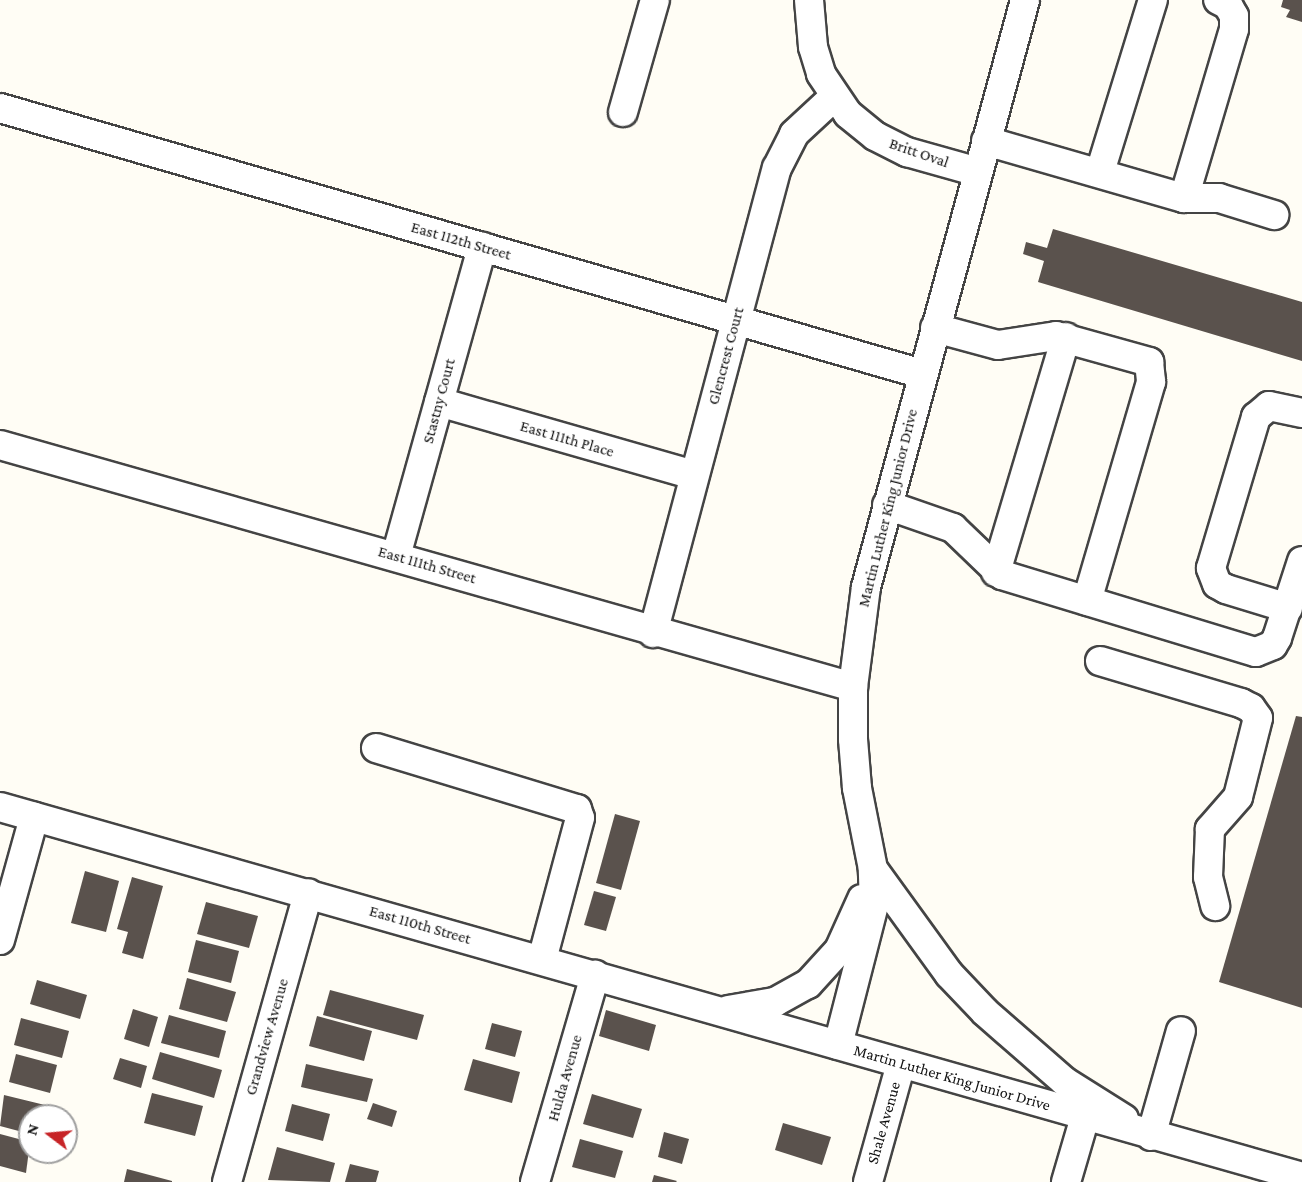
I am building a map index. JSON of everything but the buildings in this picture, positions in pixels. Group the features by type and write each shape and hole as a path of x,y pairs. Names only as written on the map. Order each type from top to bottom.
{"street":[{"path":"623,112 655,0"},
{"name":"Britt Oval","path":"809,0 813,47 834,97 862,125 891,144 978,172"},
{"name":"Martin Luther King Junior Drive","path":"1025,0 886,505 866,587 853,687 857,788 873,869 872,921 838,1045 1151,1137 1302,1177"},
{"path":"1100,172 1153,0"},
{"path":"1184,198 1234,29 1234,16 1228,5 1218,0"},
{"name":"Glencrest Court","path":"653,633 783,152 806,120 834,97"},
{"name":"East 112th Street","path":"0,108 922,374"},
{"path":"986,141 1184,198 1219,198 1274,215"},
{"name":"Stastny Court","path":"396,556 482,247"},
{"path":"934,328 998,345 1047,336 1066,337 1149,362 1153,370 1087,601"},
{"path":"996,572 1066,337"},
{"name":"East 111th Place","path":"439,402 694,475"},
{"path":"1288,608 1226,589 1212,576 1211,568 1256,417 1269,406 1302,413"},
{"name":"East 111th Street","path":"0,445 396,556 653,633 853,687"},
{"path":"886,505 953,528 996,572 1256,652 1273,645 1288,608 1302,561"},
{"path":"1100,661 1241,703 1251,708 1258,718 1238,797 1210,829 1208,877 1215,906"},
{"path":"376,748 577,809 579,818 542,960"},
{"name":"East 110th Street","path":"0,807 838,1045"},
{"path":"0,940 34,817"},
{"path":"710,1010 759,1007 808,984 839,950 856,918 873,869"},
{"path":"873,869 949,974 985,1012 1064,1081 1151,1137 1181,1031"},
{"name":"Grandview Avenue","path":"227,1182 308,893"},
{"name":"Hulda Avenue","path":"535,1182 595,975"},
{"name":"Shale Avenue","path":"868,1182 901,1065"},
{"path":"1066,1182 1085,1117"}]}
